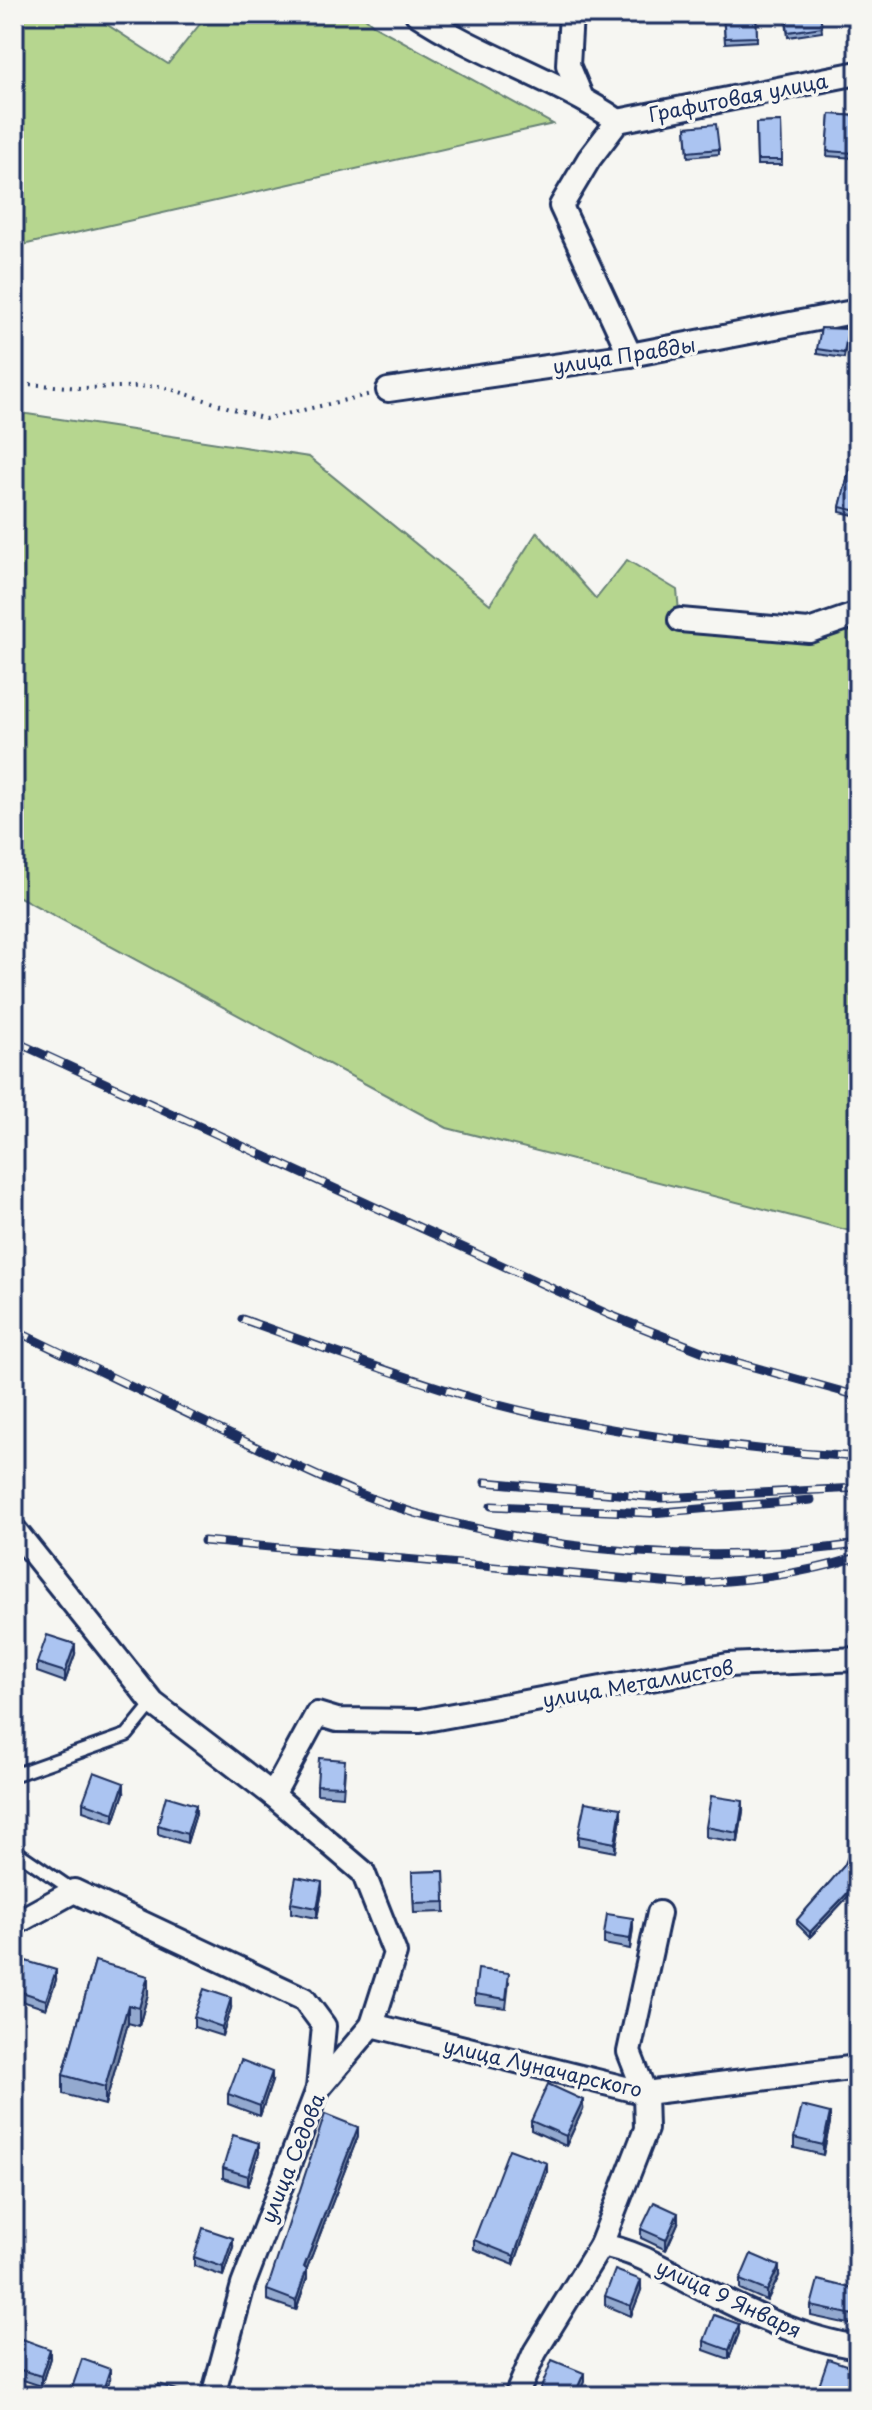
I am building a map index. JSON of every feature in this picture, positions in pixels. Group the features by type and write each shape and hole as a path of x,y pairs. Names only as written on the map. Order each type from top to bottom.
{"street":[{"path":"417,14 450,35 581,96 618,121 589,159 561,206 630,355"},
{"path":"571,14 568,65 581,96"},
{"name":"Графитовая улица","path":"618,121 858,73"},
{"name":"улица Правды","path":"388,390 630,355 858,311"},
{"path":"680,620 809,631 858,614"},
{"name":"улица Седова","path":"14,1529 153,1703 273,1795 363,1872 395,1953 372,2025 318,2089 243,2285 213,2396"},
{"name":"улица Металлистов","path":"273,1795 317,1714 337,1720 420,1721 728,1665 858,1659"},
{"path":"14,1924 74,1891 304,1999 324,2026 318,2089"},
{"path":"516,2396 535,2352 601,2245 646,2129 645,2093 629,2052 659,1913"},
{"name":"улица Луначарского","path":"372,2025 645,2093 858,2067"},
{"name":"улица 9 Января","path":"601,2245 626,2249 703,2289 824,2342 858,2347"}],"lane":[{"path":"14,1775 127,1735 153,1703"},
{"path":"14,1850 74,1891"}],"path":[{"path":"14,383 81,388 161,386 265,419 388,390"}],"green space":[{"path":"14,14 102,14 100,20 168,64 208,14 361,14 373,25 553,124 14,247"},
{"path":"14,412 309,457 490,604 537,532 596,599 627,560 677,590 681,633 849,632 858,626 858,1233 447,1128 14,894"}],"building":[{"path":"723,14 756,14 757,37 725,38"},
{"path":"786,14 820,14 822,27 788,32"},
{"path":"830,114 856,116 854,153 827,151"},
{"path":"781,122 782,160 757,160 756,123"},
{"path":"716,124 719,149 688,152 686,127"},
{"path":"821,328 848,329 844,353 817,349"},
{"path":"858,435 858,511 840,507"},
{"path":"47,1635 75,1644 65,1672 37,1663"},
{"path":"319,1758 345,1760 343,1786 317,1785"},
{"path":"94,1772 124,1783 114,1813 83,1802"},
{"path":"166,1796 196,1805 187,1834 158,1825"},
{"path":"711,1796 743,1801 738,1833 706,1827"},
{"path":"585,1802 621,1808 615,1843 578,1836"},
{"path":"858,1834 858,1882 810,1932 797,1920 844,1866"},
{"path":"444,1871 445,1902 414,1903 412,1872"},
{"path":"296,1877 322,1882 317,1908 291,1903"},
{"path":"607,1914 633,1918 630,1939 604,1935"},
{"path":"26,1961 56,1970 46,2000 16,1990"},
{"path":"95,1961 148,1976 139,2008 128,2005 105,2087 63,2075"},
{"path":"478,1969 509,1973 506,1999 475,1994"},
{"path":"204,1989 231,1998 222,2027 194,2017"},
{"path":"241,2060 272,2072 260,2106 228,2094"},
{"path":"548,2084 583,2100 566,2136 531,2121"},
{"path":"802,2106 830,2113 823,2145 794,2138"},
{"path":"325,2114 358,2127 304,2267 307,2268 296,2301 267,2290"},
{"path":"233,2135 259,2143 248,2176 223,2168"},
{"path":"509,2149 547,2163 514,2256 474,2240"},
{"path":"654,2202 678,2213 666,2240 641,2229"},
{"path":"203,2228 233,2238 223,2267 194,2257"},
{"path":"751,2254 779,2266 767,2291 740,2280"},
{"path":"615,2270 641,2280 631,2306 605,2296"},
{"path":"818,2280 858,2290 858,2316 811,2306"},
{"path":"714,2315 739,2324 729,2350 704,2341"},
{"path":"14,2336 50,2349 41,2376 14,2368"},
{"path":"82,2359 110,2369 101,2396 72,2388"},
{"path":"828,2359 858,2369 858,2396 844,2396 818,2388"},
{"path":"552,2360 584,2373 574,2396 539,2393"},
{"path":"159,2384 186,2393 185,2396 155,2396"}],"railway":[{"path":"14,1041 610,1315 714,1356 858,1396"},
{"path":"242,1319 415,1380 518,1410 664,1437 858,1457"},
{"path":"14,1330 340,1486 415,1513 469,1527 524,1538 635,1552 747,1554 858,1544"},
{"path":"485,1482 662,1498 858,1488"},
{"path":"491,1506 651,1513 811,1500"},
{"path":"204,1541 685,1584 772,1576 858,1557"}]}
